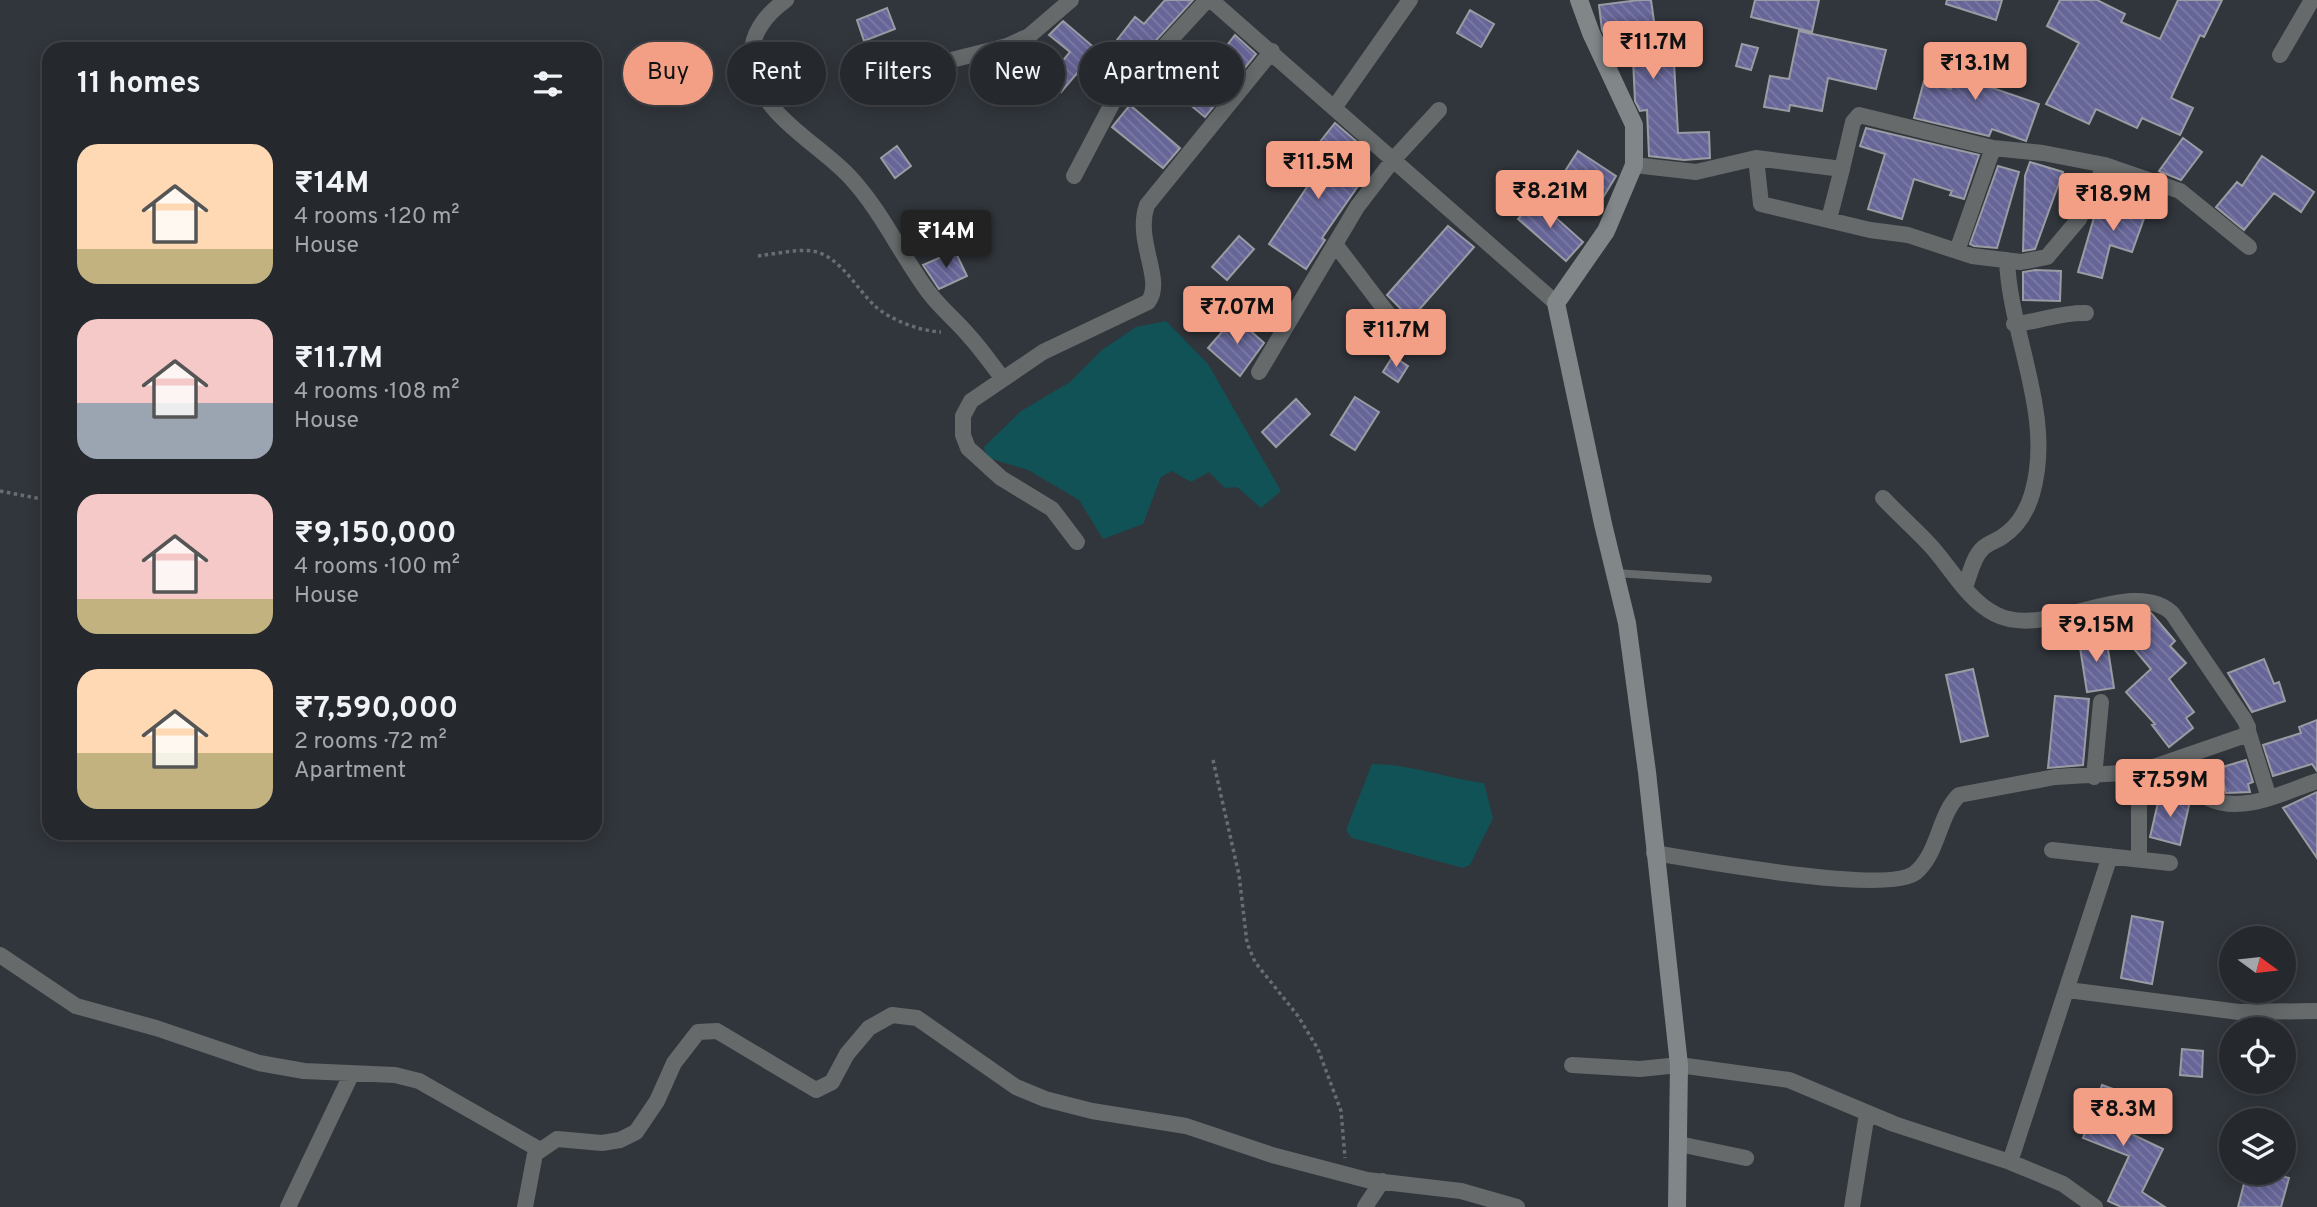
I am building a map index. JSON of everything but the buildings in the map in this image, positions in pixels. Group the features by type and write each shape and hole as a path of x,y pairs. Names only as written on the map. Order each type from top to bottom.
{"street":[{"path":"956,59 1007,46 1029,36 1071,0"},
{"path":"1073,176 1113,102 1209,0 1272,51 1556,303 1627,623 1669,958 1679,1065 1677,1207"},
{"path":"1334,108 1410,0"},
{"path":"1556,303 1605,231 1634,165 1634,125 1591,33 1579,0"},
{"path":"2280,55 2312,0"},
{"path":"783,1 761,23 753,38 751,61 758,83 780,118 849,176 874,208 928,293 967,333 1003,379"},
{"path":"1077,542 1052,509 1001,478 968,448 963,435 963,416 971,401 1043,352 1149,302 1153,295 1154,278 1141,229 1147,205 1272,51"},
{"path":"1259,372 1357,207 1393,160 1439,110"},
{"path":"1829,219 1853,122 1859,115 1993,148 2043,153 2105,165 2180,191 2249,247"},
{"path":"1957,251 1993,148"},
{"path":"1634,165 1696,172 1756,158 1842,169"},
{"path":"1756,158 1761,204 1908,235 1957,251 2021,262 2047,257 2079,219 2105,165"},
{"path":"1335,244 1408,340"},
{"path":"1965,587 1983,548 2004,536 2020,520 2032,495 2037,469 2033,394 2008,295 2007,260"},
{"path":"2014,324 2070,313 2086,313"},
{"path":"1883,498 1929,544 1979,604 2010,620 2037,621 2135,601 2162,604 2172,613 2244,719 2269,798"},
{"path":"2094,777 2101,702"},
{"path":"1654,853 1842,878 1898,880 1913,875 1928,858 1949,805 1959,794 2055,777 2094,777 2139,772 2242,738 2248,731"},
{"path":"2166,764 2207,798 2234,805 2269,798 2317,781"},
{"path":"2139,772 2139,859"},
{"path":"2052,850 2171,863"},
{"path":"2010,1163 2035,1078 2068,990 2110,856"},
{"path":"0,955 76,1006 156,1028 259,1063 303,1071 351,1075 395,1074 419,1081 540,1150"},
{"path":"2068,990 2239,1012 2317,1011"},
{"path":"525,1207 535,1154 557,1139 602,1143 620,1140 636,1132 657,1101 674,1063 698,1032 717,1031 816,1090 832,1082 847,1054 869,1028 892,1014 917,1018 1016,1087 1045,1099 1092,1111 1186,1126 1272,1155 1382,1181 1461,1191 1517,1207"},
{"path":"1572,1065 1640,1069 1679,1065 1789,1080 1867,1113 2063,1184 2095,1207"},
{"path":"288,1207 351,1075"},
{"path":"1852,1207 1867,1113"},
{"path":"1679,1144 1746,1157"},
{"path":"1365,1207 1382,1181"}],"lane":[{"path":"1615,573 1708,579"}],"path":[{"path":"758,256 812,251 839,267 878,309 929,331 967,333"},
{"path":"0,491 36,498 42,496"},
{"path":"1213,760 1239,875 1247,943 1255,962 1298,1016 1318,1049 1335,1087 1346,1136 1345,1172"}],"water":[{"path":"1166,321 1208,364 1281,491 1261,508 1237,487 1225,488 1209,472 1191,482 1172,471 1161,477 1143,524 1103,539 1079,500 1028,470 986,457 984,447 1021,411 1070,382 1102,350 1136,327"},
{"path":"1372,764 1400,766 1484,783 1493,818 1470,865 1463,868 1352,838 1346,830"}]}
